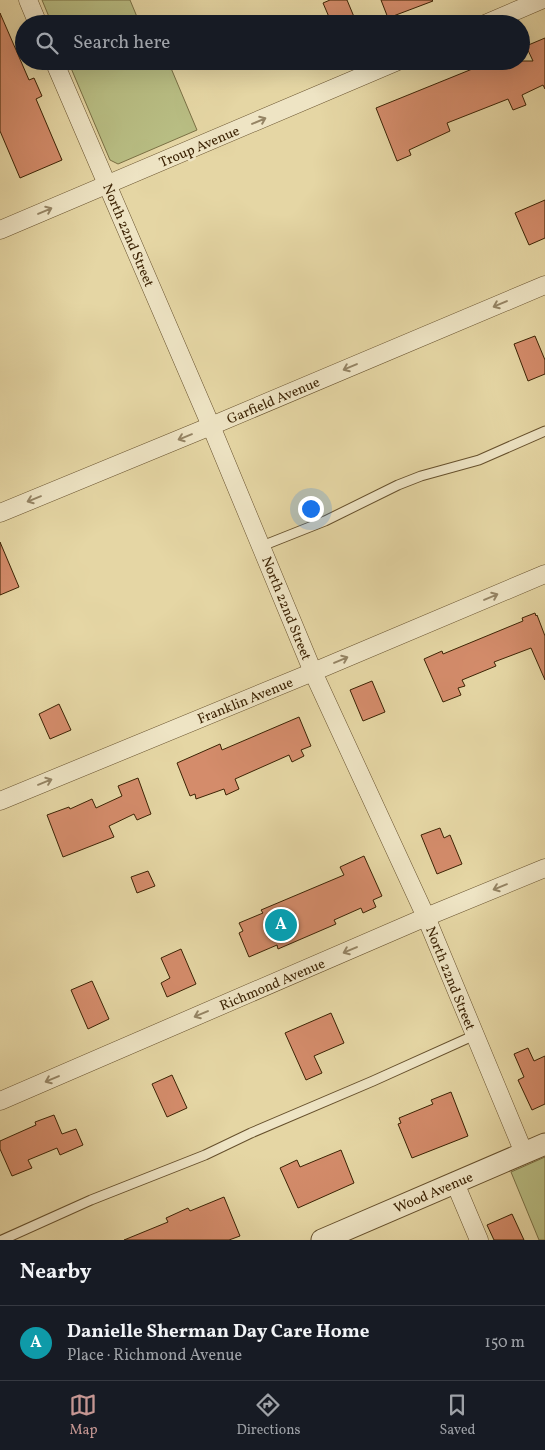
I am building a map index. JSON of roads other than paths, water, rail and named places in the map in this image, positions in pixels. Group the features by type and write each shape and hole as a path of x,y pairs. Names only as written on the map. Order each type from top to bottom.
{"street":[{"path":"28,0 34,15"},
{"path":"506,15 541,0"},
{"name":"North 22nd Street","path":"58,70 262,546 313,672 426,917 524,1153"},
{"name":"Troup Avenue","path":"0,230 377,70"},
{"name":"Garfield Avenue","path":"0,513 545,285"},
{"name":"Franklin Avenue","path":"0,800 313,672 545,574"},
{"name":"Richmond Avenue","path":"0,1101 426,917 545,868"},
{"name":"Wood Avenue","path":"322,1240 545,1144"},
{"path":"455,1183 479,1240"}],"lane":[{"path":"262,546 326,521 398,485 421,476 479,460 545,431"},
{"path":"2,1240 91,1200 205,1155 250,1133 475,1035"}],"place":[{"name":"Danielle Sherman Day Care Home","path":"281,925"}]}
